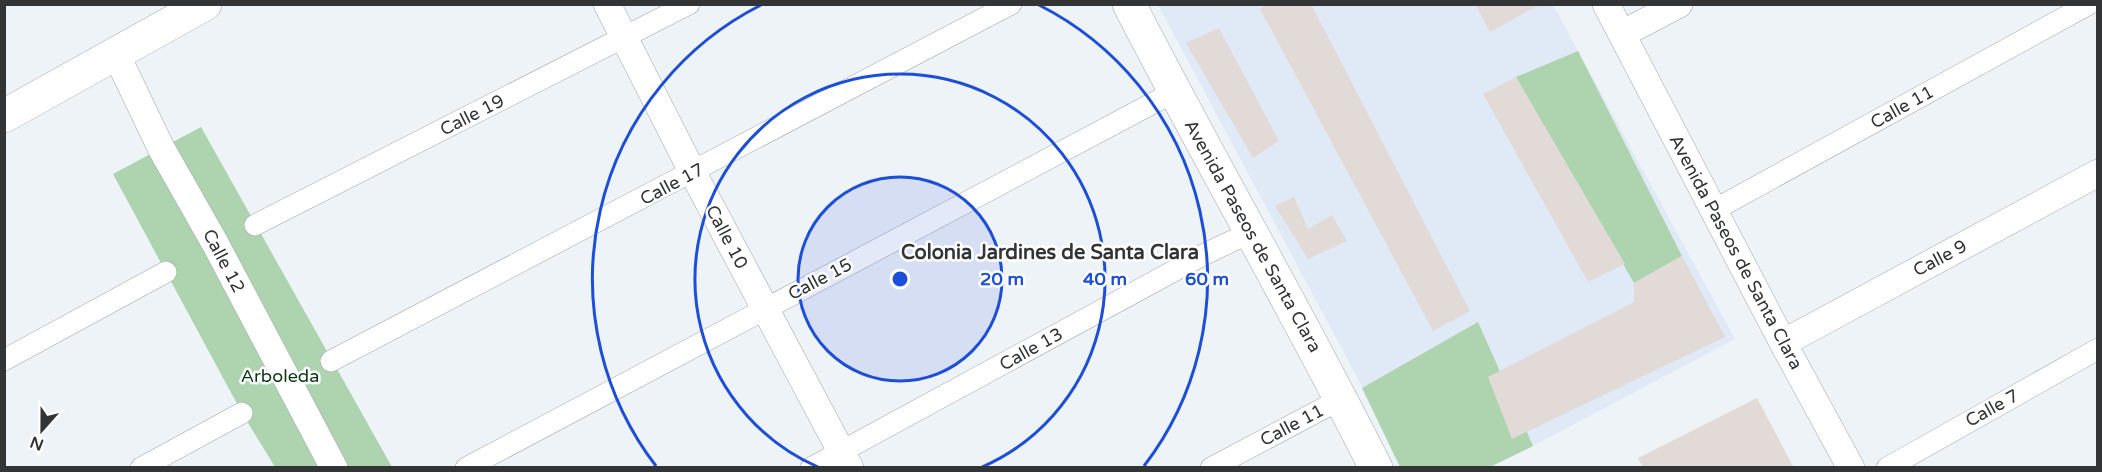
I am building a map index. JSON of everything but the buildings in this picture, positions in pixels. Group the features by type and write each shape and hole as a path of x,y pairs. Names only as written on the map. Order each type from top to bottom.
{"street":[{"path":"4,116 205,4"},
{"name":"Calle 10","path":"607,4 693,173 846,460"},
{"name":"Calle 19","path":"255,225 625,39 689,4"},
{"name":"Calle 17","path":"331,361 693,173 1011,4"},
{"name":"Avenida Paseos de Santa Clara","path":"1129,4 1376,468"},
{"name":"Avenida Paseos de Santa Clara","path":"1606,4 1851,468"},
{"path":"1622,34 1679,4"},
{"name":"Calle 11","path":"1714,210 2090,4"},
{"name":"Calle 12","path":"116,54 161,148 216,245 334,468"},
{"name":"Calle 15","path":"466,468 1174,92"},
{"name":"Calle 9","path":"1783,343 2097,173"},
{"name":"Calle 13","path":"811,468 846,460 1205,254 1251,232"},
{"path":"4,360 166,272"},
{"name":"Calle 7","path":"1887,468 2097,350"},
{"name":"Calle 11","path":"1211,468 1341,399"},
{"path":"141,468 242,413"}],"shaded area":[{"path":"1158,5 1553,5 1735,339 1533,446 1482,467 1405,467"}],"green space":[{"path":"1578,51 1682,256 1634,283 1516,77"},
{"name":"Arboleda","path":"201,127 392,467 275,467 242,413 113,174"},
{"path":"1478,322 1533,446 1490,467 1400,467 1362,388"}],"district":[{"name":"Colonia Jardines de Santa Clara","path":"1050,252"}]}
